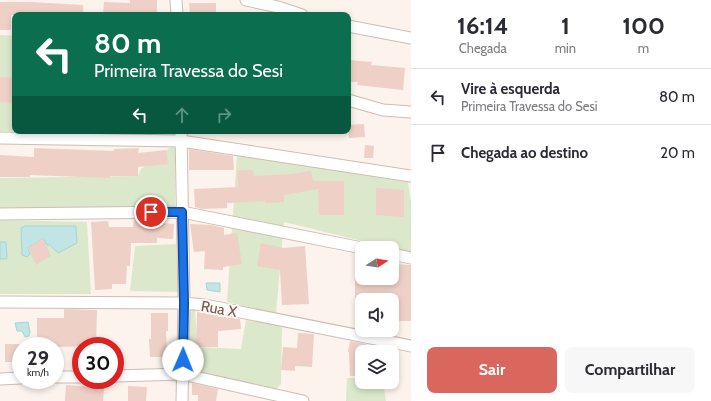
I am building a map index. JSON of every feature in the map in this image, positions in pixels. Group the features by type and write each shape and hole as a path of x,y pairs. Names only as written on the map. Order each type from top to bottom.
{"street":[{"path":"176,0 177,12"},
{"path":"246,0 293,12"},
{"path":"351,27 411,38"},
{"path":"351,101 383,110 411,112"},
{"path":"0,138 181,136 411,176"},
{"path":"181,136 184,303 182,401"},
{"path":"0,214 182,212 355,247"},
{"path":"399,255 411,258"},
{"name":"Rua X","path":"0,302 184,303 205,305 411,346"},
{"path":"124,376 182,374 303,401"},
{"path":"0,379 12,378"}],"green space":[{"path":"0,35 12,36 12,131 0,131"},
{"path":"175,144 175,208 0,208 0,178 138,176 141,169"},
{"path":"237,155 408,182 411,203 411,253 399,250 399,241 362,241 284,222 276,314 227,302"},
{"path":"0,220 87,222 91,294 0,294"},
{"path":"176,244 178,292 130,291 135,246"},
{"path":"189,310 195,310 197,347 241,349 246,320 282,327 281,384 275,390 187,372"},
{"path":"347,378 355,378 355,389 384,389 386,401 346,401"}],"water":[{"path":"25,226 76,226 77,243 58,253 50,245 47,245 43,238 28,248 30,254 27,257 22,255 21,228"},
{"path":"0,242 6,242 7,259 0,259"},
{"path":"206,283 220,283 220,292 207,290"},
{"path":"28,322 30,332 29,336 25,337 22,331 17,331 15,323"}],"building":[{"path":"130,0 157,0 157,12 103,12 104,2 130,3"},
{"path":"0,2 83,5 83,12 12,12 11,30 0,30"},
{"path":"189,3 216,3 216,12 190,12"},
{"path":"351,60 372,62 371,65 405,68 403,90 357,85 358,82 351,82"},
{"path":"0,77 12,78 12,103 0,102"},
{"path":"364,124 365,137 349,138 349,134 351,134 351,125"},
{"path":"365,145 374,146 373,158 364,158"},
{"path":"34,148 114,151 114,149 139,148 138,153 166,150 168,164 138,167 138,176 110,176 110,178 30,175 30,177 0,177 0,155 34,157"},
{"path":"189,149 233,156 234,170 189,170"},
{"path":"237,170 253,170 254,176 292,174 311,171 313,181 344,181 344,215 319,215 318,189 284,195 284,202 265,203 265,201 227,203 227,208 202,209 195,207 194,189 238,187"},
{"path":"376,188 404,190 404,217 376,215"},
{"path":"147,219 161,220 161,223 174,224 173,239 157,238 157,243 131,243 130,266 127,266 126,284 112,284 112,289 95,290 91,222 108,221 109,227 133,227 134,220 147,221"},
{"path":"190,224 211,225 224,228 224,235 237,233 242,264 223,267 223,270 204,269 205,251 194,252"},
{"path":"43,238 51,256 36,265 28,248"},
{"path":"261,243 284,248 305,246 309,304 282,305 280,270 257,266"},
{"path":"399,264 411,265 411,321 399,321 399,293 355,293 355,285 399,285"},
{"path":"64,309 97,310 96,337 72,337 72,347 64,347 64,337 37,337 37,318 64,318"},
{"path":"197,312 218,315 218,317 240,319 241,329 218,331 218,347 196,347"},
{"path":"151,313 168,313 168,331 166,331 167,357 150,357 149,339 151,339"},
{"path":"298,333 314,334 312,367 295,366 295,371 281,370 283,347 297,348"},
{"path":"350,341 366,344 355,345 355,376 350,376 348,352"},
{"path":"5,344 12,344 12,362 5,362"},
{"path":"192,383 218,389 216,401 198,401 198,395 192,395"},
{"path":"66,385 72,385 72,389 104,389 103,401 65,401"},
{"path":"128,386 147,387 146,401 128,401"}],"route":[{"path":"151,212 182,212 184,303 183,360"}]}
